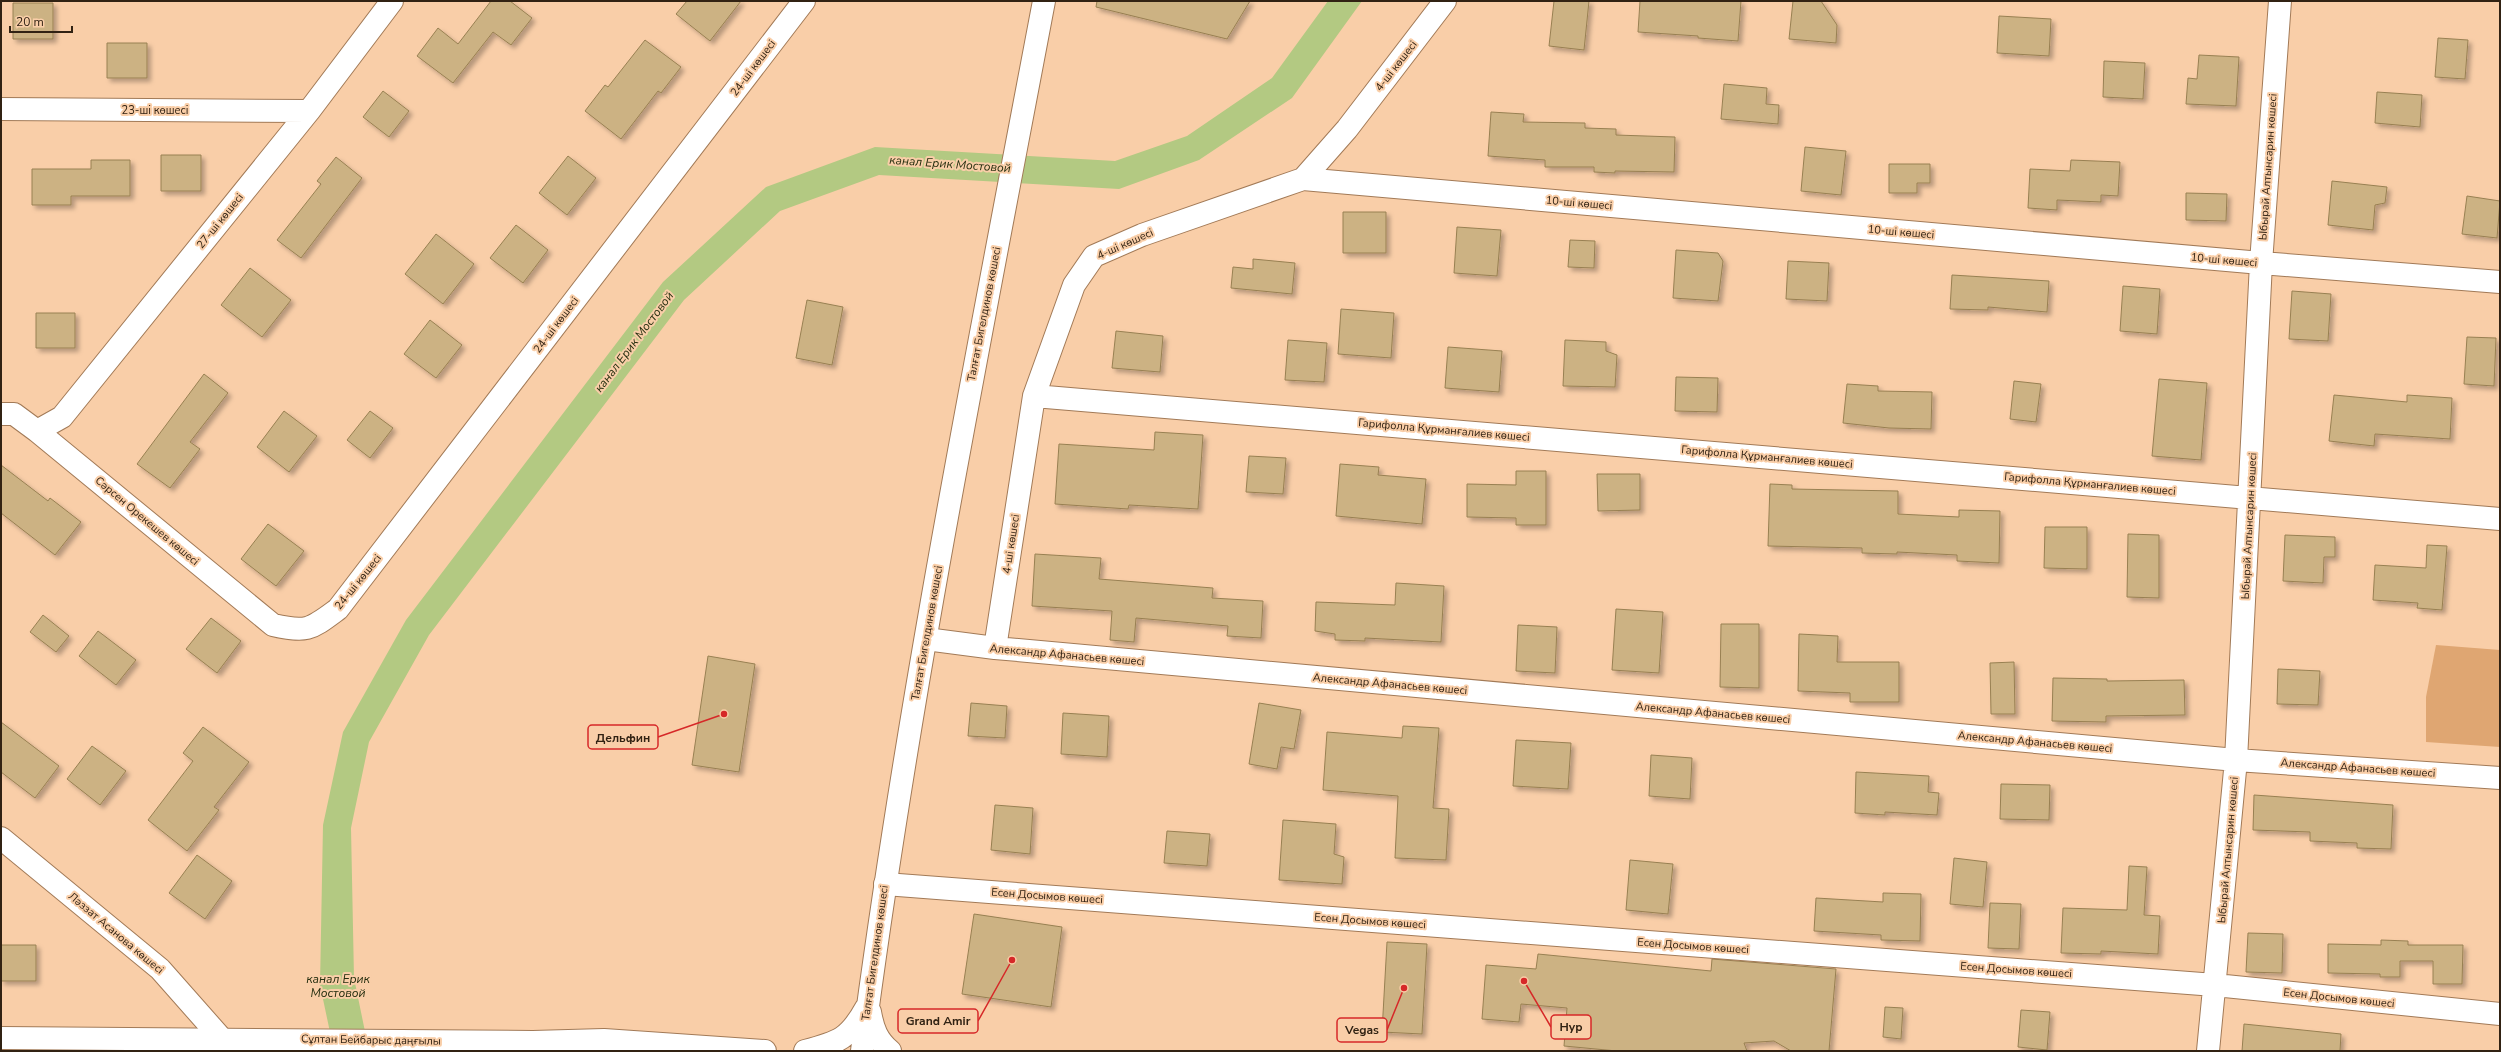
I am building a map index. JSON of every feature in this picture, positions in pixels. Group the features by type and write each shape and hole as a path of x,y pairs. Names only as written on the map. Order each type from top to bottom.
{"street":[{"name":"27-ші көшесі","path":"37,430 62,417 309,112 392,1"},
{"name":"24-ші көшесі","path":"294,630 313,628 338,608 804,1"},
{"name":"Талғат Бигелдинов көшесі","path":"862,1051 885,884 926,639 1044,1"},
{"name":"4-ші көшесі","path":"995,648 1034,396 1074,285 1094,256 1142,235 1303,179 1347,129 1445,1"},
{"name":"Ыбырай Алтынсарин көшесі","path":"2208,1051 2236,760 2251,498 2261,263 2280,1"},
{"name":"23-ші көшесі","path":"1,109 309,112"},
{"name":"10-ші көшесі","path":"1303,179 2261,263 2500,282"},
{"name":"Гарифолла Құрманғалиев көшесі","path":"1034,396 2500,518"},
{"name":"Сәрсен Орекешев көшесі","path":"1,414 14,414 37,430 273,625 294,630"},
{"name":"Александр Афанасьев көшесі","path":"926,639 995,648 2236,760 2500,778"},
{"name":"Ләззат Асанова көшесі","path":"1,838 160,969 221,1038"},
{"name":"Есен Досымов көшесі","path":"885,884 2215,985 2500,1014"},
{"path":"805,1051 840,1040 854,1029 868,1003"},
{"path":"868,1003 873,1027 879,1040 890,1051"},
{"name":"Сұлтан Бейбарыс даңғылы","path":"1,1038 221,1038 533,1042 604,1040 765,1051"}],"shaded area":[{"path":"2436,645 2500,650 2500,747 2426,742 2426,697"}],"water":[{"name":"канал Ерик Мостовой","path":"1328,1 1362,1 1292,98 1199,160 1119,189 879,175 780,211 684,300 429,635 369,742 351,828 354,978 369,1051 334,1051 320,985 323,825 343,732 406,620 663,282 766,187 875,147 1115,161 1187,136 1272,78"}],"building":[{"path":"491,1 510,1 532,18 511,45 493,32 453,83 417,56 438,28 458,44"},
{"path":"687,1 741,1 710,41 676,14"},
{"path":"1097,1 1250,1 1227,39 1096,7"},
{"path":"1554,1 1589,1 1584,50 1549,46"},
{"path":"1640,1 1741,1 1738,41 1698,38 1698,36 1638,32"},
{"path":"1793,1 1821,1 1837,25 1836,43 1789,39"},
{"path":"13,3 53,3 53,39 13,39"},
{"path":"1999,16 2051,19 2049,56 1997,53"},
{"path":"2438,38 2468,40 2465,79 2435,77"},
{"path":"645,40 681,67 661,93 658,91 621,139 585,111 605,85 608,87"},
{"path":"107,43 147,43 147,78 107,78"},
{"path":"2199,55 2239,57 2236,106 2186,104 2188,78 2197,79"},
{"path":"2104,61 2145,63 2143,99 2103,97"},
{"path":"1724,84 1767,88 1766,104 1779,105 1778,124 1721,119"},
{"path":"383,91 409,111 389,137 363,117"},
{"path":"2377,92 2422,95 2420,127 2375,123"},
{"path":"1491,112 1524,114 1523,122 1585,123 1585,128 1616,129 1616,135 1675,137 1674,172 1594,172 1594,167 1545,167 1545,160 1488,156"},
{"path":"1805,147 1846,151 1841,195 1801,191"},
{"path":"161,155 201,155 201,191 161,191"},
{"path":"568,156 596,178 567,215 539,193"},
{"path":"336,157 362,178 301,258 277,240 321,184 317,181"},
{"path":"91,160 130,160 130,196 71,196 71,205 32,205 32,169 91,169"},
{"path":"2071,160 2120,162 2118,196 2101,195 2101,202 2057,200 2057,210 2028,208 2030,169 2070,171"},
{"path":"1889,164 1930,164 1930,183 1917,183 1917,193 1889,193"},
{"path":"2332,181 2387,187 2385,203 2375,205 2373,230 2328,225"},
{"path":"2186,193 2227,194 2226,221 2186,220"},
{"path":"2467,196 2500,201 2497,238 2462,234"},
{"path":"1343,212 1386,212 1386,253 1343,253"},
{"path":"516,225 548,250 523,283 490,258"},
{"path":"1457,227 1501,230 1497,276 1454,273"},
{"path":"436,234 474,264 443,304 405,274"},
{"path":"1570,240 1595,241 1594,268 1568,267"},
{"path":"1676,250 1718,253 1723,261 1718,301 1673,298"},
{"path":"1253,259 1295,263 1292,294 1231,288 1233,267 1253,269"},
{"path":"1788,261 1829,263 1827,301 1786,299"},
{"path":"250,268 291,300 262,337 221,305"},
{"path":"1952,275 2049,281 2047,312 1988,307 1988,310 1950,309"},
{"path":"2123,286 2160,289 2157,334 2120,331"},
{"path":"2292,291 2331,294 2328,341 2289,339"},
{"path":"807,300 843,307 832,365 796,358"},
{"path":"1341,309 1394,313 1391,358 1338,354"},
{"path":"36,313 75,313 75,348 36,348"},
{"path":"430,320 462,345 436,378 404,354"},
{"path":"1116,331 1163,336 1160,372 1112,368"},
{"path":"2467,337 2496,338 2494,386 2464,384"},
{"path":"1288,340 1327,343 1324,382 1285,380"},
{"path":"1565,340 1606,342 1606,351 1617,355 1615,387 1563,386"},
{"path":"1448,347 1502,351 1499,392 1445,388"},
{"path":"204,374 228,393 190,442 200,449 170,488 137,464"},
{"path":"1676,377 1718,378 1717,412 1675,411"},
{"path":"2159,379 2207,383 2201,460 2152,456"},
{"path":"2014,381 2041,384 2036,422 2010,419"},
{"path":"1847,384 1878,386 1878,391 1932,392 1931,429 1889,428 1843,423"},
{"path":"2334,395 2407,402 2407,395 2452,398 2450,439 2375,434 2374,446 2329,441"},
{"path":"284,411 317,436 289,472 257,447"},
{"path":"370,411 393,428 370,458 347,440"},
{"path":"1155,432 1203,435 1198,509 1129,505 1128,509 1055,504 1059,444 1154,450"},
{"path":"1249,456 1286,458 1283,494 1246,492"},
{"path":"1340,464 1379,467 1378,475 1426,479 1422,524 1336,516"},
{"path":"1,465 48,501 50,498 81,522 55,555 1,513"},
{"path":"1516,471 1546,471 1546,525 1516,525 1516,518 1467,517 1467,484 1516,485"},
{"path":"1597,474 1640,474 1640,510 1598,511"},
{"path":"1770,484 1792,485 1792,489 1898,491 1898,514 1959,517 1959,510 2000,511 1999,563 1957,561 1957,555 1897,552 1897,554 1862,553 1862,548 1768,546"},
{"path":"268,524 304,551 276,586 241,559"},
{"path":"2045,527 2087,527 2087,569 2044,568"},
{"path":"2128,534 2159,535 2159,598 2127,597"},
{"path":"2285,535 2335,537 2335,557 2324,557 2323,583 2283,581"},
{"path":"2427,545 2447,546 2442,610 2417,608 2418,603 2373,600 2375,565 2426,568"},
{"path":"1035,554 1101,558 1099,579 1213,588 1212,598 1263,601 1261,638 1227,636 1228,626 1136,618 1134,642 1110,640 1112,611 1032,606"},
{"path":"1396,583 1444,586 1441,642 1365,638 1365,641 1335,640 1335,634 1315,631 1316,602 1395,605"},
{"path":"1616,609 1663,612 1659,673 1612,670"},
{"path":"43,615 69,636 56,652 30,632"},
{"path":"211,618 241,641 217,673 186,649"},
{"path":"1721,624 1759,624 1759,688 1720,687"},
{"path":"1518,625 1557,627 1555,673 1516,671"},
{"path":"98,631 136,660 116,685 79,656"},
{"path":"1799,634 1838,636 1837,662 1899,662 1899,702 1850,702 1850,693 1798,691"},
{"path":"708,656 755,664 739,772 692,765"},
{"path":"2014,662 2015,714 1991,714 1990,663"},
{"path":"2278,669 2320,671 2318,705 2277,704"},
{"path":"2053,678 2107,679 2107,681 2184,680 2185,715 2106,716 2106,722 2052,721"},
{"path":"971,703 1007,706 1005,738 968,736"},
{"path":"1259,703 1301,710 1294,749 1281,747 1277,769 1249,764"},
{"path":"1063,713 1109,716 1107,757 1061,754"},
{"path":"1,722 59,766 35,798 1,772"},
{"path":"1403,726 1439,728 1433,808 1449,809 1446,860 1395,858 1398,796 1323,790 1327,732 1402,738"},
{"path":"203,727 249,762 214,807 219,810 187,851 148,820 193,761 183,753"},
{"path":"1516,740 1571,743 1568,789 1513,786"},
{"path":"92,746 126,771 100,805 67,779"},
{"path":"1651,755 1692,758 1690,799 1649,796"},
{"path":"1856,772 1929,776 1928,792 1939,793 1937,815 1885,812 1885,815 1855,813"},
{"path":"2001,784 2050,785 2049,820 2000,819"},
{"path":"2254,795 2393,805 2391,849 2357,848 2357,843 2310,841 2310,832 2253,830"},
{"path":"995,805 1033,808 1030,854 991,850"},
{"path":"1283,820 1336,824 1334,854 1344,857 1342,884 1279,880"},
{"path":"1167,831 1210,834 1207,866 1164,863"},
{"path":"197,855 232,881 205,919 169,893"},
{"path":"1954,858 1987,862 1983,907 1950,904"},
{"path":"1630,860 1673,864 1668,914 1626,910"},
{"path":"2129,866 2147,867 2144,915 2160,916 2158,954 2101,951 2101,954 2061,953 2063,908 2127,910"},
{"path":"1883,893 1921,894 1920,941 1881,940 1881,935 1814,931 1816,898 1883,902"},
{"path":"1990,903 2021,904 2019,949 1988,948"},
{"path":"974,914 1062,927 1051,1007 962,994"},
{"path":"2248,933 2283,934 2282,973 2246,972"},
{"path":"2381,940 2408,941 2408,945 2463,945 2462,984 2433,984 2433,961 2400,961 2400,977 2380,977 2380,974 2328,973 2328,944 2381,945"},
{"path":"1387,942 1427,944 1422,1034 1382,1032"},
{"path":"1,945 36,945 36,981 1,981"},
{"path":"1538,954 1711,971 1712,959 1836,969 1829,1051 1791,1051 1774,1041 1744,1043 1747,1051 1617,1051 1564,1046 1567,1008 1521,1004 1519,1022 1482,1019 1486,965 1536,969"},
{"path":"1885,1007 1903,1008 1901,1039 1883,1037"},
{"path":"2021,1010 2050,1012 2047,1050 2018,1047"},
{"path":"2244,1024 2341,1034 2340,1051 2242,1051"}],"place":[{"name":"Дельфин","path":"724,714"},
{"name":"Grand Amir","path":"1012,960"},
{"name":"Нур","path":"1524,981"},
{"name":"Vegas","path":"1404,988"}]}
